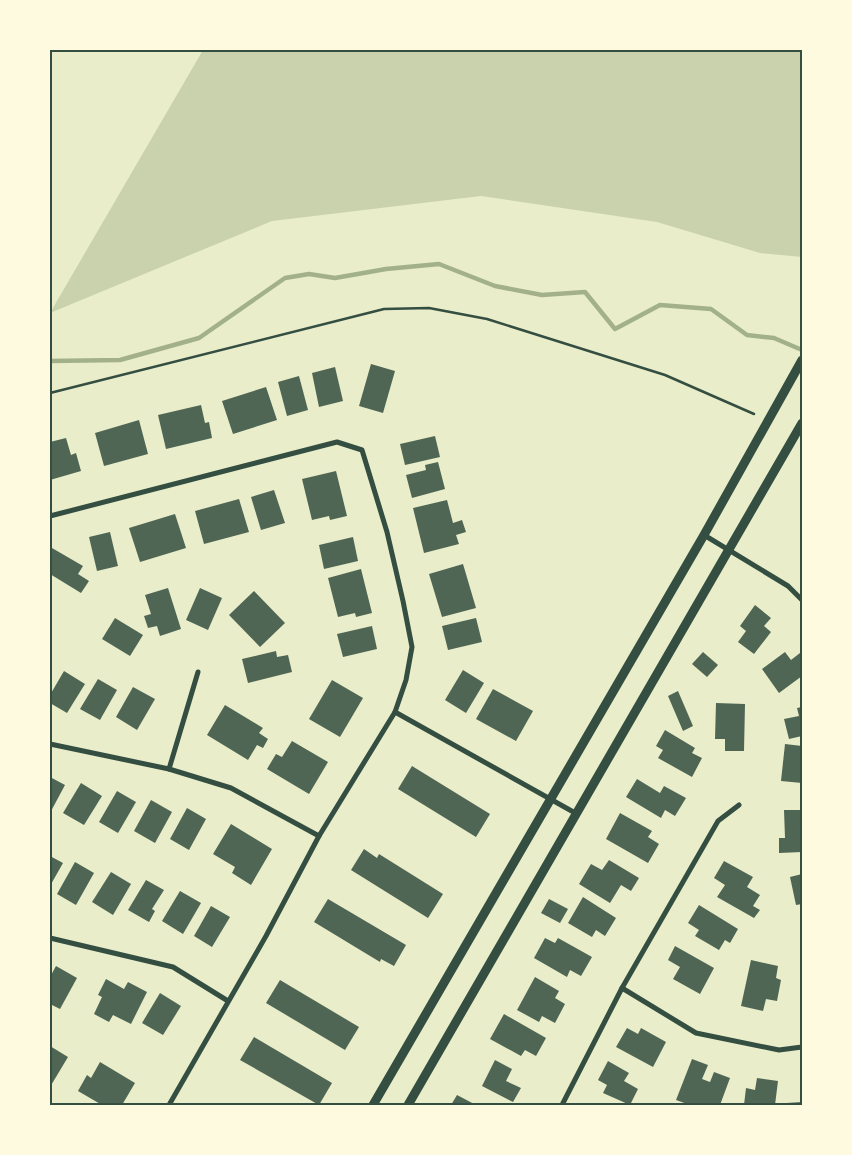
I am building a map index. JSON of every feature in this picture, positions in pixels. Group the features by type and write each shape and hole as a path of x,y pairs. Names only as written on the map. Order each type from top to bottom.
{"street":[{"path":"373,1105 704,536 802,360"},
{"path":"408,1105 802,423"},
{"path":"50,516 337,442 350,444 362,450 367,463 387,532 412,647 406,680 395,712 320,836 266,936 169,1105"},
{"path":"704,536 788,586 802,600"},
{"path":"169,769 198,672"},
{"path":"395,712 577,814"},
{"path":"50,744 169,769 231,788 320,836"},
{"path":"562,1105 622,988 718,821 739,805"},
{"path":"50,938 173,967 228,1001"},
{"path":"622,988 696,1033 779,1050 802,1047"}],"path":[{"path":"50,393 384,309 429,308 487,319 665,375 754,414"}],"green space":[{"path":"203,50 802,50 802,257 760,253 657,222 481,196 272,221 50,313"}],"building":[{"path":"371,364 395,371 383,413 359,406"},
{"path":"335,367 343,401 319,407 312,373"},
{"path":"299,376 308,410 287,416 278,382"},
{"path":"266,387 277,420 233,434 222,401"},
{"path":"201,405 205,423 209,422 212,438 166,449 158,415"},
{"path":"139,420 148,454 104,466 95,433"},
{"path":"435,436 440,457 405,465 400,444"},
{"path":"66,438 71,455 76,453 81,471 50,480 50,442"},
{"path":"438,462 445,489 412,498 406,475 426,470 425,465"},
{"path":"336,471 347,516 330,520 329,516 312,520 302,479"},
{"path":"274,490 285,523 261,530 251,497"},
{"path":"239,499 249,532 204,544 195,511"},
{"path":"447,500 453,523 462,520 466,532 456,535 459,544 424,553 413,508"},
{"path":"175,514 186,548 140,562 129,528"},
{"path":"110,532 118,566 97,571 89,537"},
{"path":"353,537 358,561 324,569 319,545"},
{"path":"52,548 83,566 78,574 89,581 81,593 50,574 50,552"},
{"path":"463,564 476,608 442,617 429,574"},
{"path":"361,569 372,613 356,617 355,613 338,617 328,578"},
{"path":"168,588 181,629 160,636 157,626 148,628 144,616 151,614 145,595"},
{"path":"200,588 222,598 208,630 186,620"},
{"path":"254,591 285,623 260,647 229,615"},
{"path":"755,605 771,618 764,626 771,632 754,654 738,642 746,631 740,626"},
{"path":"115,618 143,635 130,656 102,639"},
{"path":"476,618 482,642 448,650 442,626"},
{"path":"372,626 377,649 343,657 337,634"},
{"path":"276,651 277,657 288,655 292,672 248,683 242,659"},
{"path":"703,652 718,665 707,677 692,664"},
{"path":"785,652 791,660 800,653 802,656 802,676 779,693 762,669"},
{"path":"463,670 484,683 466,713 445,700"},
{"path":"64,671 85,684 67,713 50,703 50,695"},
{"path":"98,679 117,690 100,720 80,709"},
{"path":"332,680 363,698 340,737 309,719"},
{"path":"133,687 155,699 137,730 116,717"},
{"path":"493,689 533,711 516,741 476,719"},
{"path":"678,691 693,726 683,731 668,696"},
{"path":"716,703 745,704 744,751 725,751 725,739 715,739"},
{"path":"225,705 263,728 259,733 268,739 263,748 257,745 248,760 207,735"},
{"path":"802,707 802,736 789,739 784,719 799,716 797,708"},
{"path":"665,730 695,748 692,753 702,758 692,777 658,758 663,750 656,746"},
{"path":"292,741 328,762 309,794 267,769 276,754 282,757"},
{"path":"785,744 802,746 802,783 781,781"},
{"path":"412,766 490,814 476,837 398,789"},
{"path":"50,777 65,785 50,813"},
{"path":"637,779 660,793 664,786 686,798 675,816 665,810 661,818 626,797"},
{"path":"81,783 102,796 84,825 63,813"},
{"path":"117,791 136,802 118,833 99,822"},
{"path":"151,800 172,812 155,843 134,831"},
{"path":"187,808 206,819 189,850 170,839"},
{"path":"784,810 802,810 802,852 779,853 779,838 785,838"},
{"path":"620,813 652,831 648,837 659,844 648,863 606,839"},
{"path":"231,824 272,849 251,885 232,873 235,867 213,854"},
{"path":"364,849 377,858 379,854 443,894 428,918 351,870"},
{"path":"50,856 63,863 50,886"},
{"path":"609,860 639,878 631,891 621,885 610,903 579,884 591,864 602,870"},
{"path":"724,861 753,877 747,887 760,895 753,906 760,910 754,918 717,897 725,885 714,878"},
{"path":"75,862 94,873 76,905 57,894"},
{"path":"111,872 131,884 113,915 92,902"},
{"path":"802,874 802,904 796,905 790,877"},
{"path":"146,880 164,890 152,909 155,911 149,922 128,910"},
{"path":"180,891 201,903 183,934 162,921"},
{"path":"583,897 616,918 605,936 596,930 592,937 568,923"},
{"path":"328,899 406,945 394,966 381,959 380,962 314,922"},
{"path":"549,899 568,909 560,923 541,913"},
{"path":"699,905 738,929 730,943 725,940 719,950 695,936 699,930 688,923"},
{"path":"211,906 230,917 212,947 194,936"},
{"path":"545,938 555,943 558,938 592,957 581,976 570,970 567,977 534,958"},
{"path":"675,946 714,968 700,994 673,979 680,967 668,960"},
{"path":"751,960 778,966 776,978 781,980 777,1001 766,999 763,1011 741,1006"},
{"path":"56,966 77,978 60,1009 50,1004 50,977"},
{"path":"535,977 559,991 555,998 565,1004 555,1023 542,1016 539,1022 517,1010"},
{"path":"106,979 124,989 128,982 147,992 131,1024 113,1015 109,1022 94,1014 102,997 98,995"},
{"path":"280,980 359,1027 345,1050 266,1003"},
{"path":"160,993 181,1006 163,1035 142,1023"},
{"path":"504,1014 546,1038 536,1056 525,1050 521,1056 490,1039"},
{"path":"627,1028 638,1034 641,1028 666,1042 653,1067 616,1047"},
{"path":"254,1037 332,1083 319,1105 240,1060"},
{"path":"50,1046 68,1057 50,1087"},
{"path":"692,1059 708,1065 702,1079 710,1082 714,1072 730,1078 720,1105 690,1105 676,1100"},
{"path":"495,1060 512,1069 506,1081 521,1088 513,1102 482,1086"},
{"path":"608,1061 629,1073 624,1081 638,1089 630,1105 603,1093 607,1085 598,1080"},
{"path":"100,1062 135,1083 122,1105 102,1105 78,1091 87,1075 91,1078"},
{"path":"757,1078 778,1081 775,1105 744,1105 746,1088 755,1090"},
{"path":"457,1095 476,1105 451,1105"},
{"path":"802,1102 802,1105 786,1105 786,1103"}],"waterway":[{"path":"50,361 120,360 199,338 285,278 309,274 335,278 386,269 439,264 495,286 542,295 585,292 615,329 660,305 711,309 747,335 774,338 802,350"}]}
